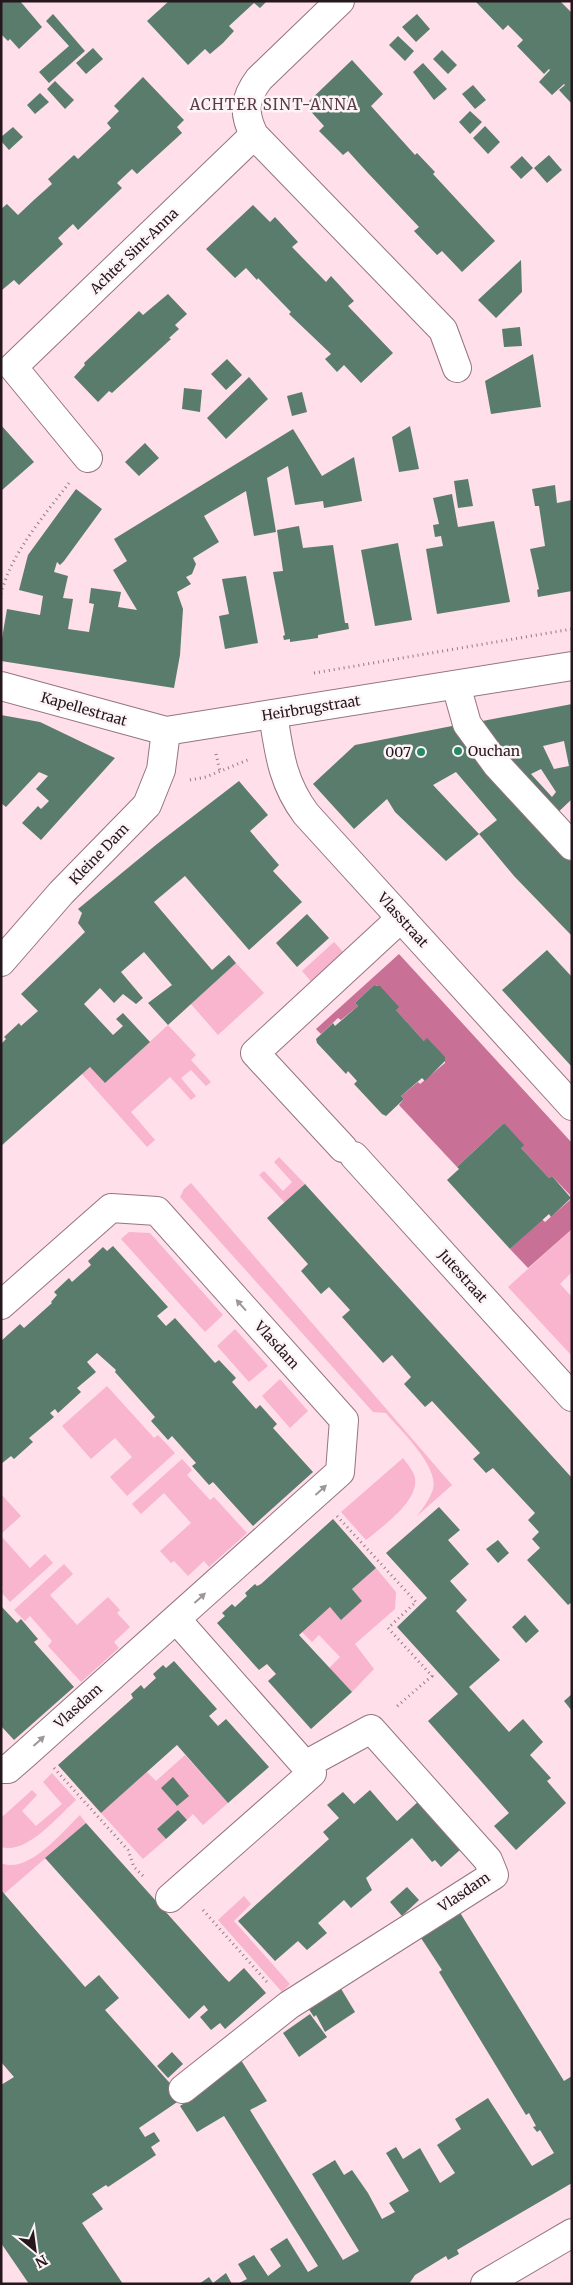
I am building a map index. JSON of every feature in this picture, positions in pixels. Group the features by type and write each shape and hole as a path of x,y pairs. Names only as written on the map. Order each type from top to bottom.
{"street":[{"path":"340,1 259,80 250,92 247,105 248,122 254,135 443,330 458,368"},
{"name":"Achter Sint-Anna","path":"88,458 7,360 254,135"},
{"name":"Heirbrugstraat","path":"166,731 572,666"},
{"path":"456,685 468,724 497,765 572,846"},
{"name":"Kapellestraat","path":"1,686 166,731"},
{"name":"Vlasstraat","path":"273,714 283,770 296,800 572,1106"},
{"name":"Kleine Dam","path":"1,962 60,893 147,806 161,770 166,731"},
{"name":"Jutestraat","path":"401,918 255,1053 572,1397"},
{"name":"Vlasdam","path":"1,1305 111,1208 157,1211 344,1420 340,1472 24,1755 8,1769 1,1769"},
{"path":"176,1619 312,1773 177,1892"},
{"path":"305,1765 371,1729"},
{"name":"Vlasdam","path":"288,2006 494,1875 488,1860 371,1729"},
{"path":"183,2089 288,2006"},
{"path":"486,2284 572,2233"}],"path":[{"path":"1,594 5,579 33,531 88,458"},
{"path":"306,674 572,629"},
{"path":"325,1486 342,1504 333,1512 416,1602 388,1628 432,1676 371,1729"},
{"path":"24,1755 42,1774 50,1765 128,1850 134,1867 156,1890 177,1892 288,2006"}],"shaded area":[{"path":"334,942 347,956 315,986 302,971"},
{"path":"399,954 572,1143 572,1229 528,1268 510,1249 542,1219 545,1222 570,1200 570,1195 552,1176 549,1178 521,1148 504,1123 457,1167 399,1105 404,1099 401,1096 418,1082 420,1084 445,1063 445,1059 424,1041 396,1010 377,985 374,985 355,1003 358,1006 341,1020 338,1018 321,1034 316,1029"},
{"path":"236,963 264,993 218,1035 191,1004"},
{"path":"168,1025 196,1055 191,1060 211,1082 206,1086 191,1070 181,1078 196,1096 191,1100 170,1077 131,1112 155,1140 147,1147 82,1074 90,1067 105,1083"},
{"path":"279,1157 305,1184 285,1203 259,1175 264,1171 283,1191 292,1182 274,1162"},
{"path":"191,1183 452,1485 417,1516 433,1489 430,1470 424,1459 409,1438 386,1413 373,1412 180,1197 184,1189"},
{"path":"572,1229 572,1272 560,1284 572,1297 572,1356 508,1287"},
{"path":"129,1232 150,1233 223,1315 205,1332 121,1239"},
{"path":"235,1329 268,1366 249,1382 217,1346"},
{"path":"280,1379 308,1411 290,1428 262,1396"},
{"path":"107,1386 154,1438 158,1435 175,1453 127,1496 110,1477 132,1457 115,1438 91,1459 62,1426"},
{"path":"403,1458 412,1470 415,1478 415,1487 411,1496 390,1521 366,1540 341,1512"},
{"path":"182,1459 192,1470 187,1475 210,1500 214,1497 247,1533 209,1567 204,1561 188,1576 174,1561 171,1563 160,1551 191,1523 164,1493 141,1514 132,1504"},
{"path":"1,1494 21,1516 1,1534"},
{"path":"1,1536 30,1568 45,1554 53,1563 10,1602 1,1592 3,1587 1,1584"},
{"path":"64,1564 73,1574 50,1595 77,1625 108,1597 120,1610 117,1613 130,1627 114,1642 119,1648 81,1682 48,1646 52,1641 30,1616 25,1621 14,1610"},
{"path":"376,1568 396,1592 395,1609 355,1644 374,1669 352,1692 329,1668 340,1657 319,1635 312,1642 302,1632 330,1607 341,1619 362,1601 352,1589"},
{"path":"185,1755 228,1803 203,1825 193,1814 187,1820 178,1810 157,1829 166,1839 143,1859 101,1813 147,1772 156,1781"},
{"path":"52,1773 76,1800 31,1840 11,1848 1,1847 1,1818 32,1790 37,1795 22,1811 36,1826 62,1804 43,1782"},
{"path":"80,1815 86,1823 4,1894 1,1890 1,1863 11,1865 33,1858 54,1841"},
{"path":"244,1896 251,1904 234,1921 290,1984 282,1992 218,1920"}],"building":[{"path":"1,1 20,1 42,27 19,49 10,39 8,41 1,34"},
{"path":"169,1 267,1 260,8 254,3 229,26 234,31 223,43 210,54 205,49 188,65 147,21"},
{"path":"475,1 560,1 572,13 572,104 559,90 564,84 552,95 539,82 550,70 544,74 517,46 523,40 508,25 503,30"},
{"path":"53,14 85,51 49,83 39,72 69,46 46,21"},
{"path":"417,14 430,29 416,42 402,27"},
{"path":"398,36 414,51 405,61 389,45"},
{"path":"93,48 103,59 86,74 76,63"},
{"path":"442,50 457,65 448,74 433,59"},
{"path":"352,60 383,94 371,106 415,155 417,153 435,172 433,174 495,241 462,272 442,251 437,255 414,231 419,227 348,151 343,155 319,131 324,126 305,105"},
{"path":"423,63 447,89 434,100 413,72"},
{"path":"143,77 184,120 177,127 182,133 137,174 132,169 117,183 122,188 78,230 73,224 58,238 63,244 19,285 14,280 2,290 1,209 7,204 18,215 52,184 48,179 74,155 78,159 111,128 107,123 119,111 114,106"},
{"path":"55,81 74,100 65,109 47,89"},
{"path":"473,85 486,100 475,109 462,94"},
{"path":"40,93 49,102 35,114 27,105"},
{"path":"470,111 482,122 470,134 459,122"},
{"path":"485,126 500,142 488,154 473,138"},
{"path":"13,127 23,137 9,150 1,141 1,137"},
{"path":"549,155 562,170 547,183 534,168"},
{"path":"522,156 533,168 521,179 510,167"},
{"path":"253,205 270,222 275,217 298,242 292,247 326,282 331,276 354,301 348,306 393,353 361,383 344,365 337,372 325,359 331,354 289,314 291,312 258,278 257,280 246,268 235,278 206,249"},
{"path":"521,260 522,292 496,318 478,300"},
{"path":"168,294 187,314 175,325 179,329 169,338 171,339 112,393 109,391 98,402 74,377 85,365 84,363 139,311 143,315"},
{"path":"520,327 522,346 504,347 502,329"},
{"path":"533,354 541,407 491,414 485,381"},
{"path":"227,359 242,375 226,390 211,374"},
{"path":"249,377 268,399 226,439 207,418"},
{"path":"184,388 202,390 200,412 182,409"},
{"path":"302,392 307,412 292,416 287,396"},
{"path":"1,425 34,462 1,491"},
{"path":"410,426 419,469 399,472 392,437"},
{"path":"293,429 322,476 354,457 362,501 324,508 323,501 295,505 288,466 267,478 276,532 254,536 246,491 204,516 219,542 193,558 196,564 192,574 186,577 191,584 177,592 183,609 180,655 174,688 1,661 1,644 7,609 40,615 43,596 19,590 28,555 76,489 102,509 64,561 60,565 57,562 54,572 68,576 63,598 73,599 68,629 89,632 94,604 89,603 91,588 121,592 118,607 137,610 113,570 127,561 114,539"},
{"path":"145,443 159,458 139,476 125,462"},
{"path":"468,479 473,506 458,508 454,481"},
{"path":"555,485 557,503 572,500 572,591 538,597 537,590 539,589 530,549 545,546 539,506 535,506 532,489"},
{"path":"452,494 458,527 494,521 510,602 437,614 426,549 443,546 441,536 435,537 433,525 439,524 433,498"},
{"path":"299,526 303,548 333,545 345,623 348,623 349,629 318,635 318,638 290,642 290,639 284,640 283,636 285,635 273,572 283,571 277,530"},
{"path":"398,543 412,620 375,626 361,550"},
{"path":"246,576 258,643 225,649 219,616 229,614 222,579"},
{"path":"572,704 572,799 554,816 477,722","holes":["564,741 569,766 554,769 543,746","541,769 556,792 552,797 531,774"]},
{"path":"1,715 40,722 115,758 41,840 22,823 38,806 41,809 49,801 36,789 48,776 39,772 6,807 1,803"},
{"path":"452,726 460,729 572,863 572,936 514,876 479,834 446,861 395,812 387,799 354,829 313,784 355,745","holes":["456,772 497,820 479,834 433,785"]},
{"path":"239,781 268,815 250,831 279,865 273,871 302,902 249,950 185,876 154,902 212,970 229,955 236,963 168,1025 148,1003 172,985 144,952 121,972 143,998 136,1004 123,994 114,1003 100,988 84,1004 113,1035 123,1026 116,1019 123,1013 150,1042 105,1083 90,1067 1,1146 1,1044 6,1039 4,1037 19,1023 21,1026 38,1011 21,994 85,932 78,923 82,913 78,909 157,844"},
{"path":"307,914 329,938 297,967 276,943"},
{"path":"547,950 572,977 572,1067 502,990"},
{"path":"374,985 380,986 399,1007 396,1010 424,1041 427,1038 445,1057 445,1061 425,1081 422,1078 401,1096 404,1099 386,1116 354,1084 357,1081 348,1071 346,1074 317,1043 316,1039 333,1023 335,1026 358,1006 355,1003"},
{"path":"504,1123 524,1145 521,1148 549,1178 552,1176 571,1198 551,1217 549,1214 510,1249 447,1180 459,1169 457,1167"},
{"path":"305,1184 572,1478 572,1602 568,1605 527,1560 540,1548 532,1539 539,1532 528,1520 535,1513 493,1468 486,1473 473,1459 480,1453 432,1401 425,1407 404,1384 411,1377 392,1355 383,1363 342,1317 350,1310 329,1287 321,1294 301,1271 308,1264 267,1218"},
{"path":"113,1246 168,1307 157,1316 166,1326 175,1318 215,1363 219,1360 236,1378 232,1382 256,1409 260,1405 277,1424 273,1428 313,1472 253,1526 213,1482 209,1485 192,1466 196,1463 172,1436 168,1440 151,1421 155,1417 115,1372 116,1370 97,1353 87,1362 96,1372 77,1388 81,1392 58,1413 55,1409 50,1413 54,1417 29,1438 33,1442 14,1459 11,1456 1,1464 1,1341 20,1324 24,1328 52,1303 57,1295 54,1292 69,1278 72,1282 91,1265 88,1261 103,1247 107,1251"},
{"path":"439,1507 460,1530 448,1540 469,1564 450,1581 467,1600 456,1611 500,1660 469,1687 509,1732 523,1719 543,1742 530,1755 551,1778 547,1781 566,1803 516,1850 494,1826 509,1813 428,1721 458,1694 397,1627 427,1598 386,1553"},
{"path":"333,1519 376,1568 352,1589 362,1601 341,1620 330,1607 299,1635 352,1692 311,1729 268,1681 276,1674 267,1664 259,1670 217,1623 225,1616 222,1613 232,1604 235,1607 247,1596 245,1593 255,1584 257,1586 261,1584"},
{"path":"498,1540 509,1553 498,1563 486,1549"},
{"path":"1,1606 17,1623 21,1619 38,1639 34,1642 74,1687 14,1740 1,1726"},
{"path":"525,1615 539,1631 526,1643 512,1627"},
{"path":"174,1661 217,1709 209,1716 218,1726 226,1719 269,1767 228,1803 177,1745 101,1813 58,1765 133,1698 131,1694 141,1685 144,1689 156,1678 153,1674 163,1665 166,1668"},
{"path":"572,1694 572,1711 564,1701"},
{"path":"173,1777 189,1796 177,1806 161,1788"},
{"path":"370,1790 397,1821 420,1800 457,1840 454,1843 460,1850 441,1867 435,1860 432,1862 412,1838 366,1878 372,1890 351,1908 344,1900 318,1923 327,1933 307,1950 298,1941 275,1961 238,1921 329,1839 323,1832 339,1818 327,1805 343,1792 354,1804"},
{"path":"178,1810 187,1820 166,1839 157,1829"},
{"path":"86,1823 229,1982 244,1968 266,1993 225,2029 220,2023 211,2030 200,2017 208,2010 204,2005 189,2019 45,1858"},
{"path":"407,1887 419,1900 402,1916 390,1902"},
{"path":"1,1890 85,1987 99,1975 119,1998 105,2010 183,2098 139,2128 145,2137 154,2132 160,2141 151,2147 156,2155 108,2187 106,2185 92,2194 103,2209 82,2223 123,2284 29,2284 1,2243 1,2085 14,2077 1,2062"},
{"path":"459,1911 564,2081 572,2076 572,2183 457,2250 459,2254 448,2260 446,2256 415,2275 409,2284 237,2284 247,2279 238,2264 254,2255 268,2276 281,2266 270,2249 287,2238 308,2272 318,2266 224,2116 197,2132 180,2106 207,2089 203,2083 239,2057 267,2101 250,2110 343,2260 359,2251 312,2174 335,2160 344,2175 352,2170 368,2193 382,2219 395,2212 389,2203 409,2191 386,2153 396,2147 403,2159 420,2148 440,2183 455,2173 437,2145 461,2129 455,2119 488,2098 532,2166 554,2153 540,2130 537,2132 533,2127 536,2126 529,2113 526,2115 439,1972 442,1970 419,1935"},
{"path":"340,1987 355,2012 325,2032 316,2015 314,2017 308,2008"},
{"path":"310,2014 327,2037 299,2057 283,2033"},
{"path":"172,2052 183,2064 168,2078 157,2066"},
{"path":"226,2273 232,2284 199,2284 209,2277 213,2283"}],"place":[{"name":"Ouchan","path":"458,751"},
{"name":"007","path":"421,752"}],"district":[{"name":"ACHTER SINT-ANNA","path":"274,105"}]}
